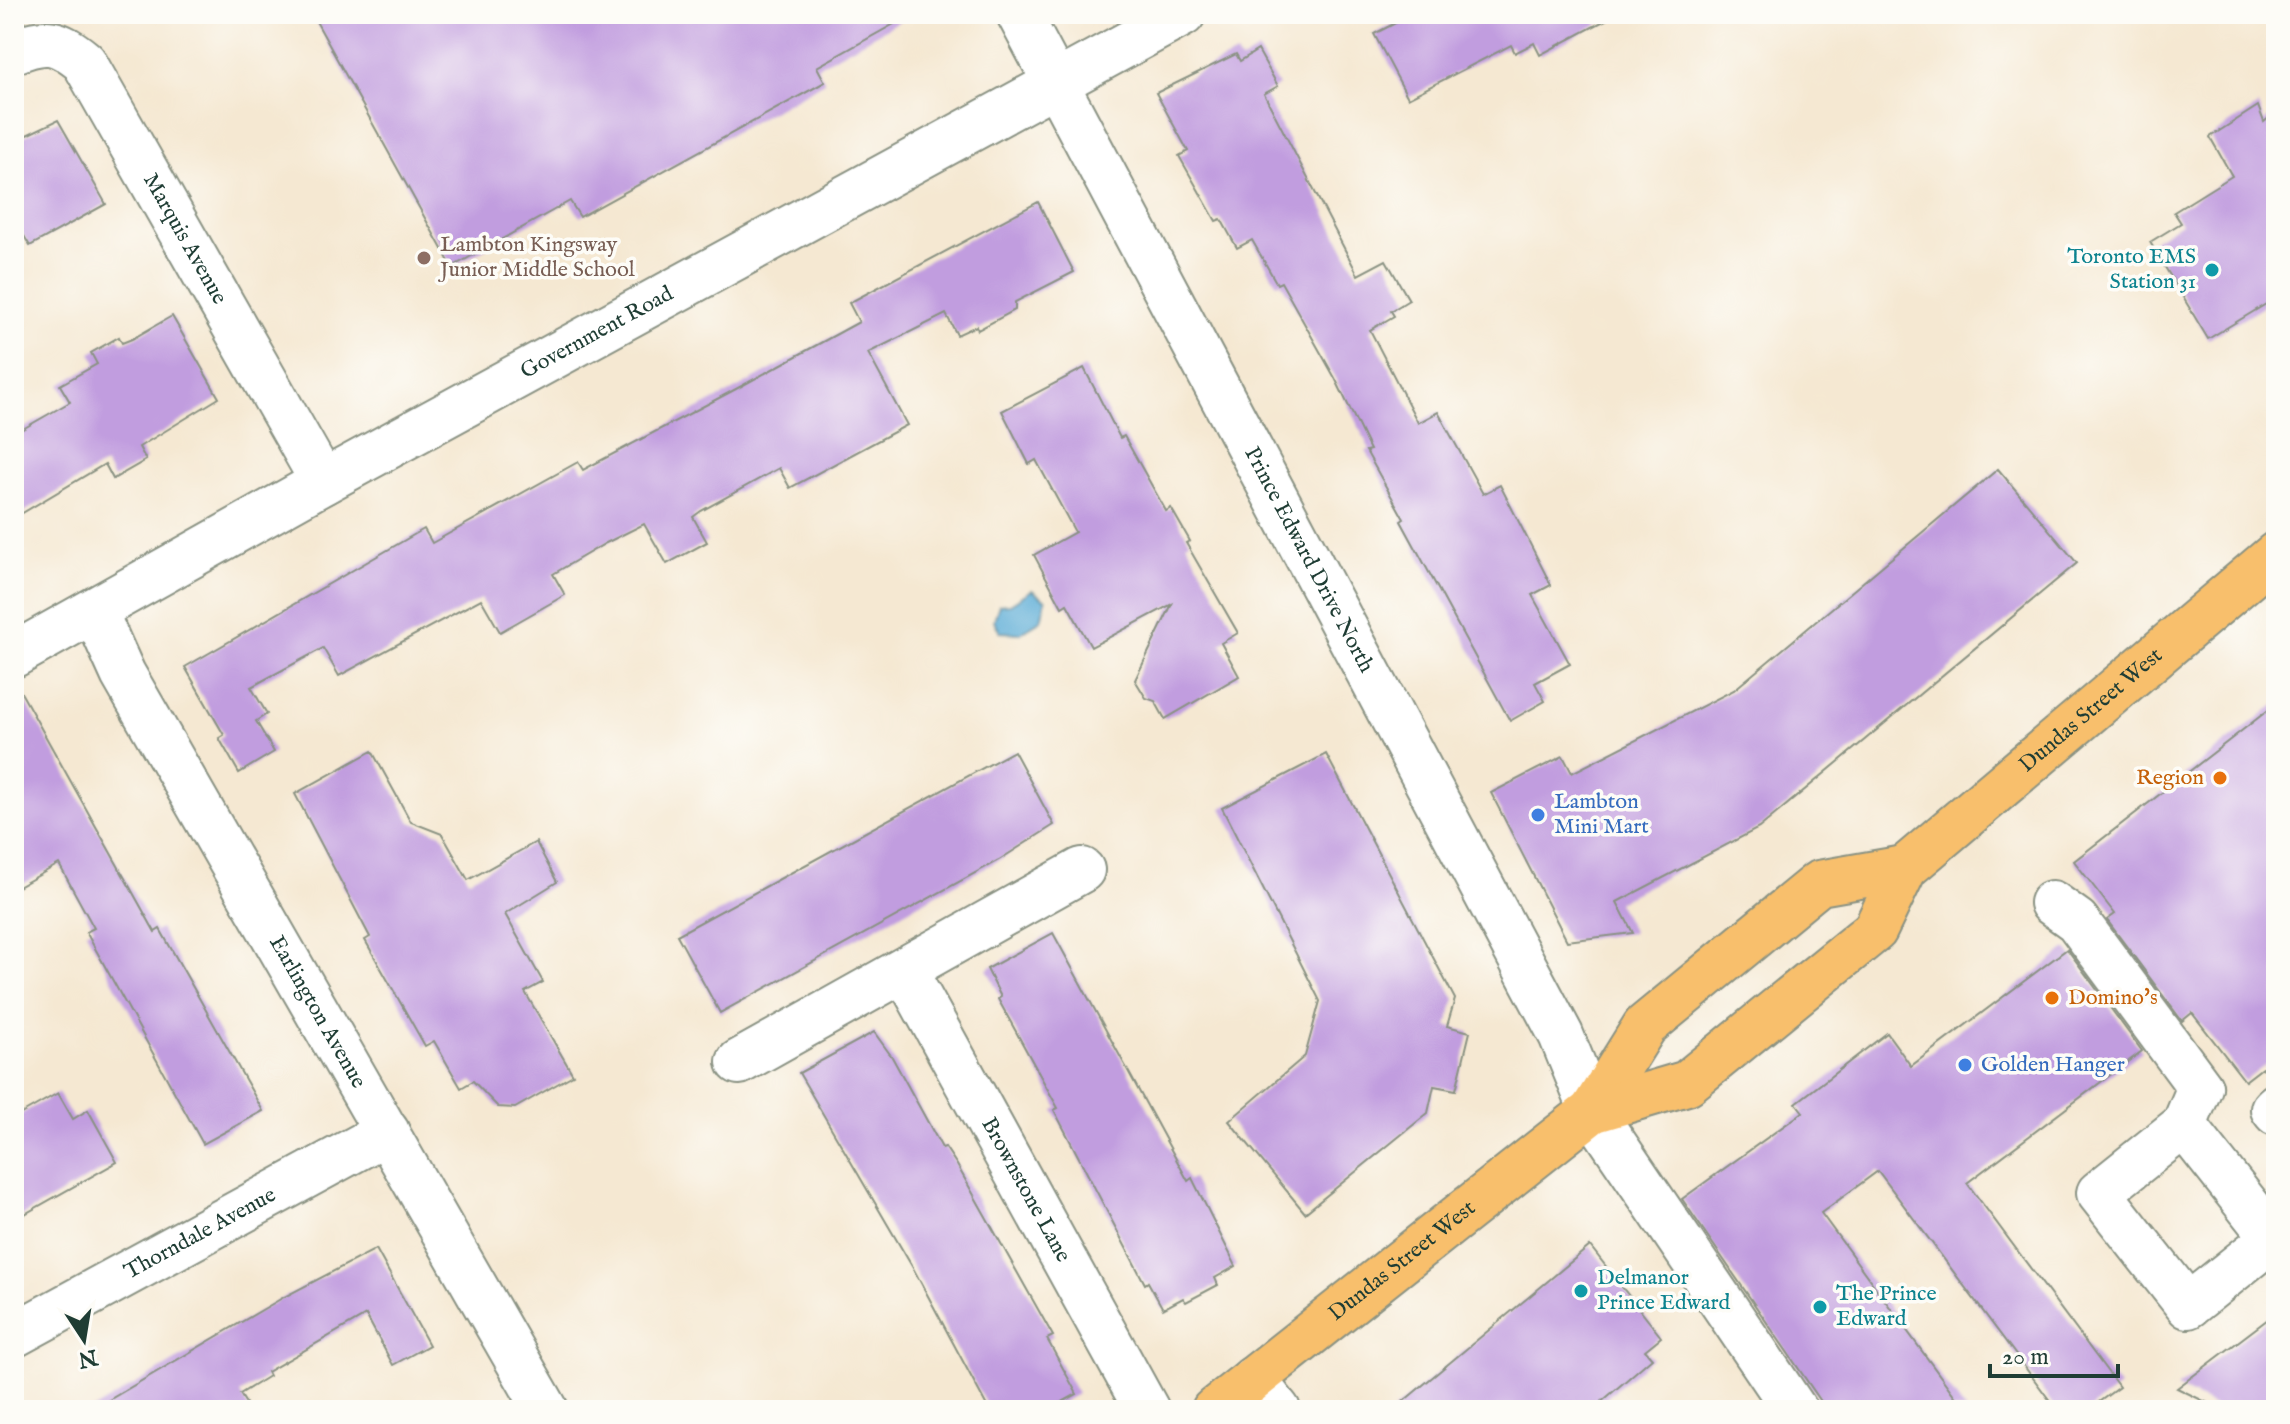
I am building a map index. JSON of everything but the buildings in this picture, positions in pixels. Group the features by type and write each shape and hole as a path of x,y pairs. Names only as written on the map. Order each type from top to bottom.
{"main road":[{"name":"Dundas Street West","path":"1592,1111 1687,1083 1875,930 1905,868 2276,554"},
{"name":"Dundas Street West","path":"1214,1410 1265,1394 1592,1111 1645,1026 1819,883 1905,868"}],"street":[{"name":"Prince Edward Drive North","path":"1019,14 1561,1035 1592,1111 1795,1410"},
{"name":"Government Road","path":"14,655 323,482 1183,14"},
{"name":"Marquis Avenue","path":"14,51 41,41 66,47 84,62 323,482"},
{"name":"Earlington Avenue","path":"95,612 131,687 546,1410"},
{"path":"739,1062 1082,870"},
{"path":"2052,903 2077,921 2200,1087 2184,1125"},
{"name":"Brownstone Lane","path":"905,971 1147,1410"},
{"path":"2276,1106 2273,1109 2276,1113"},
{"name":"Thorndale Avenue","path":"14,1335 387,1132"}],"water":[{"path":"1032,590 1046,600 1041,620 1020,633 1000,632 994,620 999,605 1010,604"}],"place":[{"name":"Lambton Kingsway Junior Middle School","path":"424,258"},
{"name":"Toronto EMS Station 31","path":"2212,270"},
{"name":"Region","path":"2220,778"},
{"name":"Lambton Mini Mart","path":"1538,815"},
{"name":"Domino's","path":"2052,998"},
{"name":"Golden Hanger","path":"1965,1065"},
{"name":"Delmanor Prince Edward","path":"1581,1291"},
{"name":"The Prince Edward","path":"1820,1307"}]}
